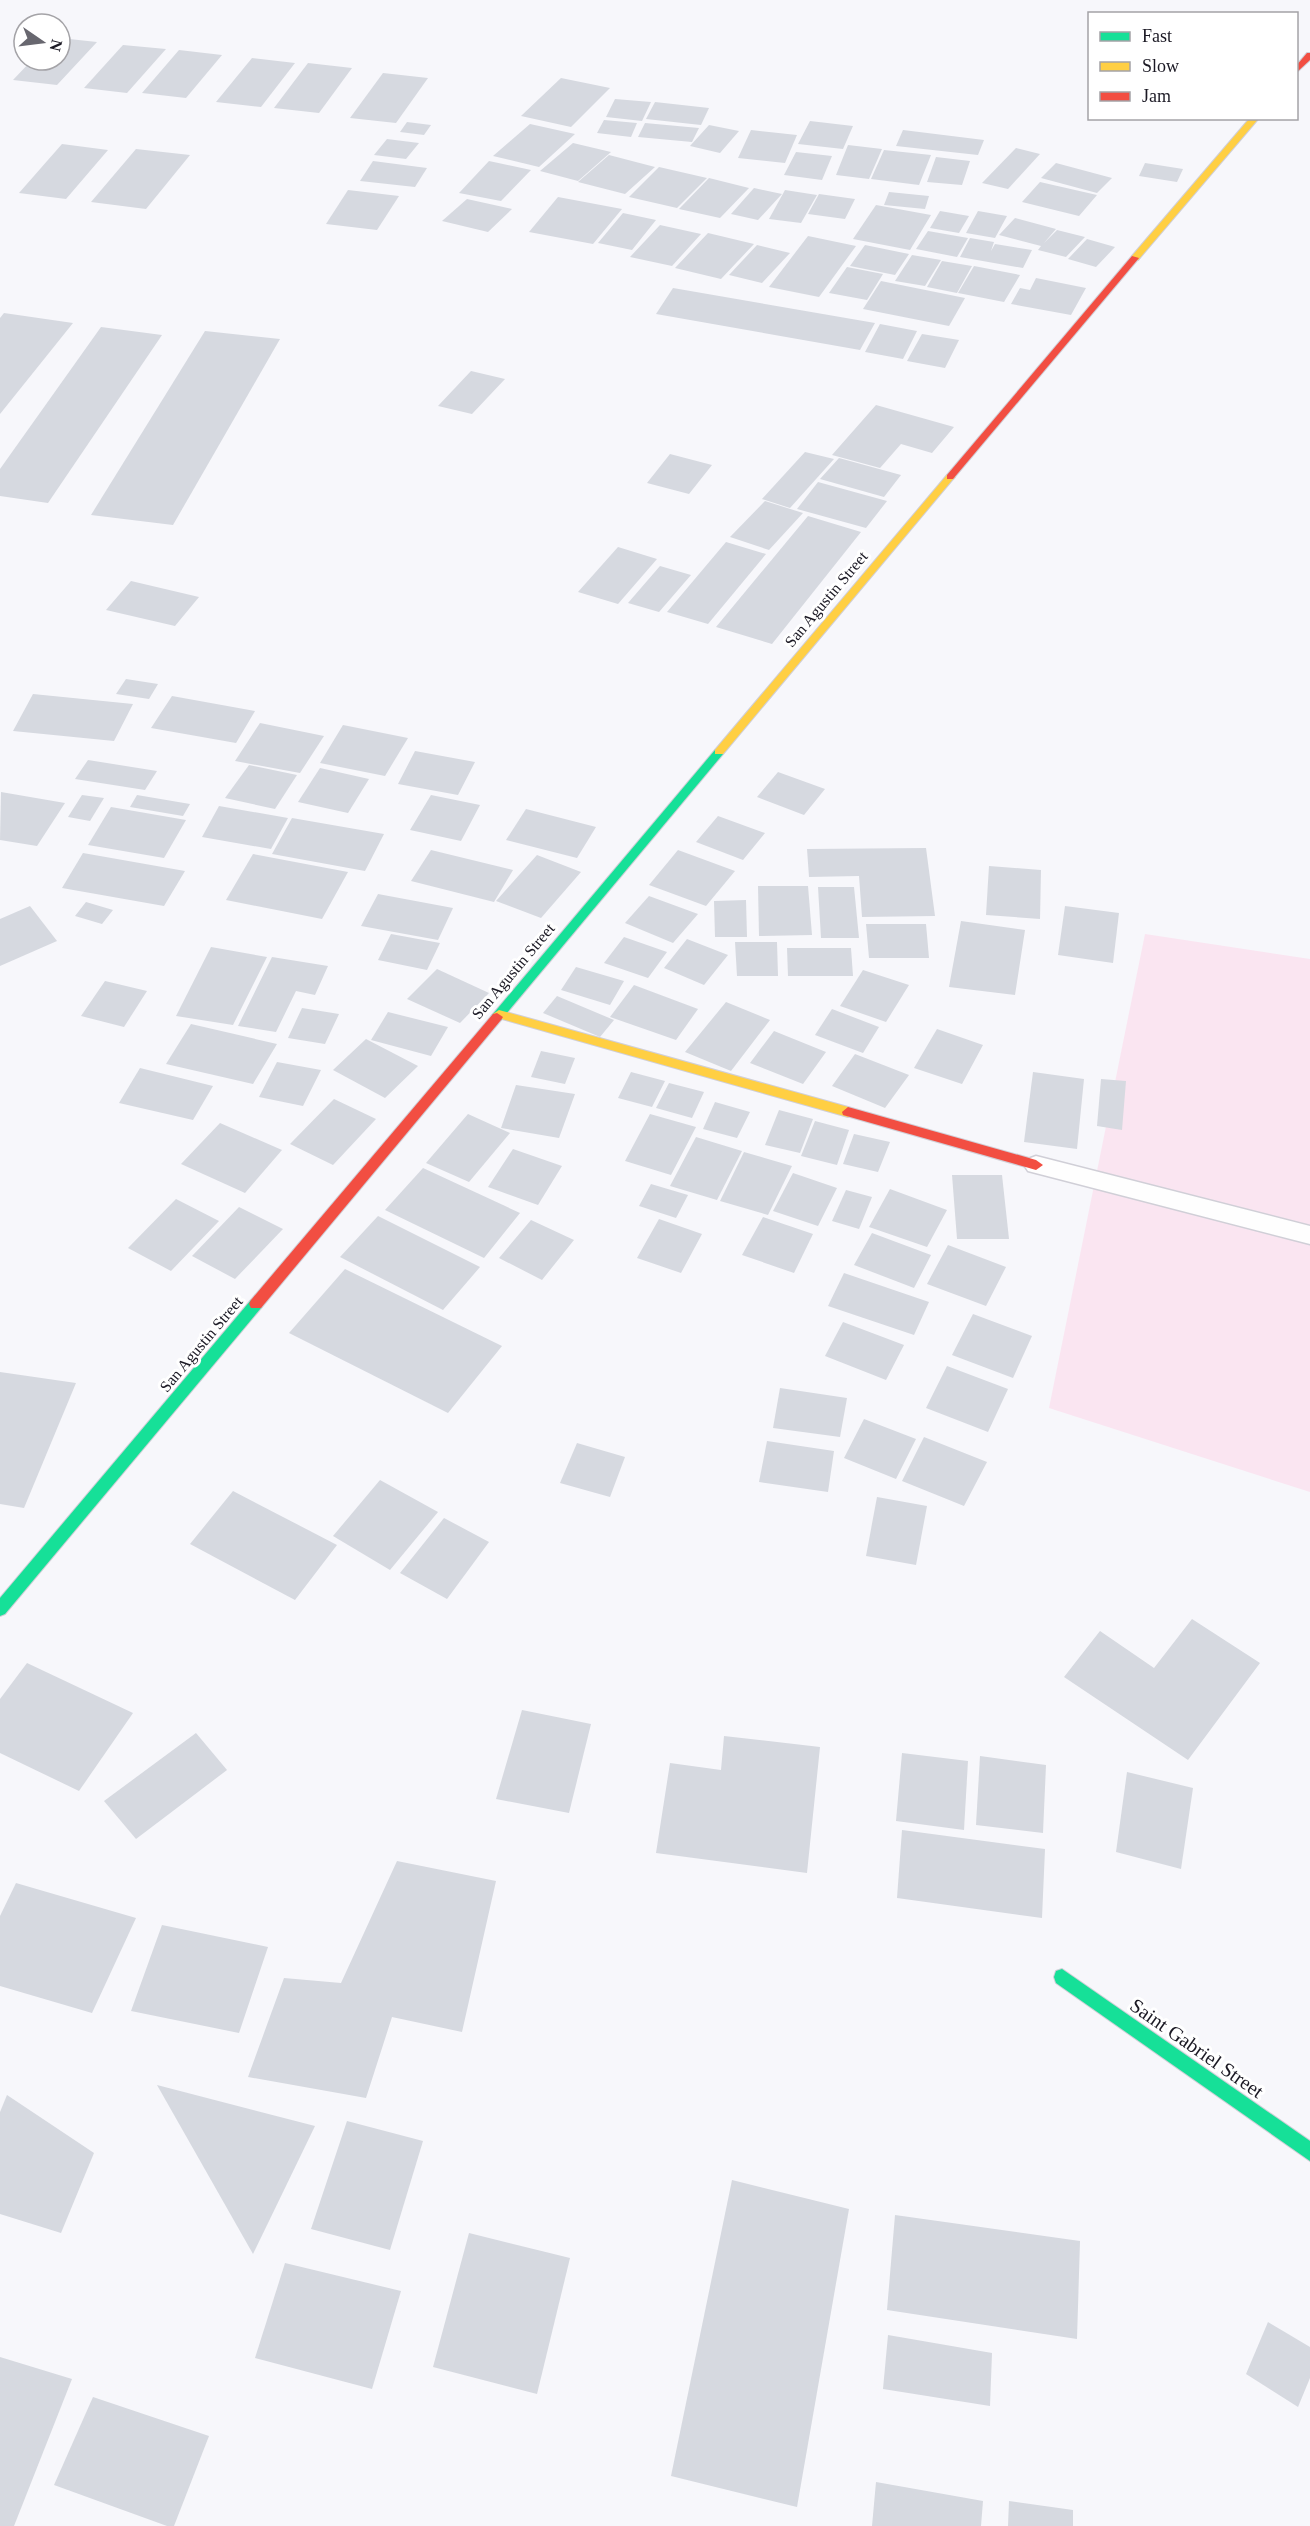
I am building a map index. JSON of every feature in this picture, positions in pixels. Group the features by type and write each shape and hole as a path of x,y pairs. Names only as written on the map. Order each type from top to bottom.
{"street":[{"path":"1298,69 1310,55"},
{"name":"San Agustin Street","path":"0,1610 1052,355 1253,120"},
{"path":"499,1014 1036,1165"},
{"name":"Saint Gabriel Street","path":"1062,1977 1310,2152"}],"lane":[{"path":"1036,1165 1310,1234"}],"shaded area":[{"path":"1145,934 1310,959 1310,1492 1049,1408"}],"building":[{"path":"72,39 97,42 72,69"},
{"path":"123,45 166,49 127,93 84,88"},
{"path":"179,50 222,55 186,98 142,93"},
{"path":"252,58 295,63 261,107 216,102"},
{"path":"308,63 352,68 319,113 274,108"},
{"path":"21,72 69,72 57,85 13,80"},
{"path":"383,73 428,78 396,123 350,118"},
{"path":"561,78 610,88 571,127 521,116"},
{"path":"615,99 651,102 642,121 606,117"},
{"path":"655,102 709,108 701,125 646,119"},
{"path":"604,120 637,123 631,137 597,133"},
{"path":"810,121 853,126 843,149 798,144"},
{"path":"407,122 431,125 424,135 400,132"},
{"path":"645,123 699,128 692,142 638,137"},
{"path":"530,124 575,134 539,167 493,156"},
{"path":"709,125 739,131 720,153 690,146"},
{"path":"751,130 797,135 785,163 738,158"},
{"path":"903,130 984,140 978,155 896,146"},
{"path":"387,139 419,143 406,159 374,155"},
{"path":"573,143 611,152 578,181 540,171"},
{"path":"62,144 108,150 66,199 19,193"},
{"path":"848,145 882,149 869,179 836,175"},
{"path":"1016,148 1040,154 1008,189 982,183"},
{"path":"136,149 190,155 146,209 91,202"},
{"path":"884,150 931,155 919,185 871,179"},
{"path":"796,152 832,156 822,180 784,175"},
{"path":"609,155 655,167 625,194 578,182"},
{"path":"936,157 970,161 962,185 927,182"},
{"path":"373,161 427,168 415,187 360,181"},
{"path":"489,161 531,170 501,201 459,193"},
{"path":"1056,163 1112,178 1097,193 1041,178"},
{"path":"1145,163 1183,169 1177,182 1139,176"},
{"path":"659,167 707,178 677,208 629,197"},
{"path":"709,178 749,188 720,218 679,209"},
{"path":"1040,182 1097,195 1079,216 1022,202"},
{"path":"754,188 782,194 758,220 731,214"},
{"path":"348,190 399,196 377,230 326,224"},
{"path":"785,190 817,195 801,223 769,219"},
{"path":"889,192 929,196 925,209 884,205"},
{"path":"819,194 855,199 845,219 808,214"},
{"path":"558,197 622,209 593,244 529,232"},
{"path":"467,199 512,209 488,232 442,221"},
{"path":"876,205 931,215 910,250 853,239"},
{"path":"940,211 969,216 959,233 930,228"},
{"path":"978,211 1007,216 995,238 966,233"},
{"path":"623,213 656,220 632,250 598,243"},
{"path":"1015,218 1056,229 1044,243 1057,230 1085,237 1066,257 1038,250 1041,246 999,235"},
{"path":"660,225 701,234 672,266 630,257"},
{"path":"928,231 968,238 957,257 916,249"},
{"path":"708,233 754,244 721,279 675,268"},
{"path":"808,236 856,246 819,297 769,287"},
{"path":"970,238 994,242 991,251 995,244 1032,250 1023,268 960,257"},
{"path":"1087,239 1115,247 1096,267 1068,259"},
{"path":"757,245 790,253 762,283 729,275"},
{"path":"865,245 909,254 895,275 850,266"},
{"path":"912,255 941,260 925,286 895,281"},
{"path":"942,261 972,266 957,293 927,287"},
{"path":"974,266 1020,275 1004,302 958,293"},
{"path":"847,267 883,274 867,300 829,293"},
{"path":"1036,278 1086,288 1071,315 1011,304 1020,288 1030,290"},
{"path":"881,281 965,298 949,326 863,309"},
{"path":"673,288 875,323 860,350 656,314"},
{"path":"4,313 73,323 0,414 0,318"},
{"path":"880,324 917,331 903,359 865,352"},
{"path":"101,327 162,335 48,503 0,496 0,469"},
{"path":"205,331 280,339 173,525 91,515"},
{"path":"922,334 959,340 945,368 907,361"},
{"path":"471,371 505,379 472,414 438,406"},
{"path":"876,405 954,427 932,453 901,444 880,468 832,455"},
{"path":"805,452 834,459 790,508 762,499"},
{"path":"670,454 712,465 689,494 647,483"},
{"path":"839,458 901,475 884,497 820,479"},
{"path":"818,482 887,501 866,528 797,509"},
{"path":"765,501 803,513 769,550 730,537"},
{"path":"808,516 861,532 772,644 716,627"},
{"path":"726,542 766,554 708,624 667,612"},
{"path":"618,547 657,559 618,604 578,592"},
{"path":"660,566 691,575 659,612 628,603"},
{"path":"131,581 199,597 175,626 106,610"},
{"path":"126,679 158,684 149,699 116,694"},
{"path":"33,694 133,704 114,741 13,731"},
{"path":"172,696 255,711 236,743 151,728"},
{"path":"260,723 324,736 300,773 235,761"},
{"path":"343,725 408,738 385,776 320,763"},
{"path":"415,751 475,762 458,795 398,784"},
{"path":"88,760 157,771 145,790 75,779"},
{"path":"249,765 297,775 275,809 225,798"},
{"path":"320,768 369,779 348,813 298,802"},
{"path":"778,772 825,789 804,815 757,797"},
{"path":"1,792 65,803 37,846 0,840"},
{"path":"82,795 104,798 90,821 68,817"},
{"path":"137,795 190,804 183,816 130,807"},
{"path":"431,795 480,805 461,841 410,830"},
{"path":"219,806 288,818 271,849 202,837"},
{"path":"111,807 186,820 164,858 88,845"},
{"path":"526,809 596,827 577,858 506,840"},
{"path":"718,816 765,833 743,860 696,842"},
{"path":"292,818 384,834 365,871 272,854"},
{"path":"926,848 935,916 862,917 859,876 809,877 807,849"},
{"path":"431,850 513,870 494,902 411,881"},
{"path":"678,850 735,871 706,906 649,885"},
{"path":"83,853 185,871 164,906 62,888"},
{"path":"253,854 348,872 322,919 226,900"},
{"path":"537,855 581,872 541,918 496,901"},
{"path":"989,866 1041,870 1040,919 986,915"},
{"path":"758,886 808,886 812,935 759,936"},
{"path":"818,887 854,887 859,938 821,938"},
{"path":"378,894 453,908 438,940 361,926"},
{"path":"649,896 698,914 673,943 625,923"},
{"path":"746,900 747,937 715,937 714,901"},
{"path":"86,902 113,910 102,924 75,916"},
{"path":"30,906 57,941 0,966 0,919"},
{"path":"1065,906 1119,913 1113,963 1058,955"},
{"path":"961,921 1025,930 1015,995 949,987"},
{"path":"866,924 926,924 929,958 869,958"},
{"path":"391,934 440,943 427,970 378,960"},
{"path":"624,937 667,952 648,978 604,963"},
{"path":"687,939 728,955 704,985 664,968"},
{"path":"735,942 777,942 778,976 737,976"},
{"path":"211,947 267,957 233,1025 176,1016"},
{"path":"787,948 851,948 853,976 788,976"},
{"path":"272,957 328,966 315,995 296,991 276,1032 238,1026"},
{"path":"576,967 624,981 610,1005 561,990"},
{"path":"437,969 489,993 460,1023 407,999"},
{"path":"863,970 909,985 886,1022 840,1006"},
{"path":"105,981 147,991 124,1027 81,1016"},
{"path":"634,985 698,1009 676,1040 610,1017"},
{"path":"557,996 614,1020 600,1037 543,1013"},
{"path":"726,1002 770,1020 731,1071 685,1052"},
{"path":"302,1008 339,1014 325,1044 288,1038"},
{"path":"832,1009 879,1027 863,1053 815,1035"},
{"path":"388,1012 448,1027 431,1056 371,1040"},
{"path":"191,1024 277,1044 253,1084 166,1064"},
{"path":"937,1029 983,1045 962,1084 914,1068"},
{"path":"774,1031 826,1052 803,1084 750,1063"},
{"path":"366,1039 418,1066 385,1098 333,1070"},
{"path":"541,1051 575,1058 565,1084 531,1077"},
{"path":"855,1054 909,1075 885,1108 832,1086"},
{"path":"277,1062 321,1070 303,1106 259,1097"},
{"path":"140,1068 213,1086 193,1120 119,1103"},
{"path":"631,1072 665,1081 652,1107 618,1098"},
{"path":"1033,1072 1084,1079 1077,1149 1024,1142"},
{"path":"1101,1079 1126,1081 1122,1130 1097,1126"},
{"path":"669,1083 704,1092 692,1118 656,1108"},
{"path":"516,1085 575,1094 559,1138 501,1128"},
{"path":"334,1099 376,1119 333,1165 290,1144"},
{"path":"715,1102 750,1112 737,1138 703,1129"},
{"path":"779,1110 813,1119 800,1153 765,1145"},
{"path":"468,1114 510,1133 469,1182 426,1163"},
{"path":"650,1114 696,1127 671,1175 625,1161"},
{"path":"815,1121 849,1130 837,1165 801,1156"},
{"path":"220,1123 282,1150 245,1193 181,1164"},
{"path":"854,1134 890,1142 878,1172 843,1164"},
{"path":"696,1137 742,1151 717,1200 670,1186"},
{"path":"513,1149 562,1166 538,1205 488,1187"},
{"path":"744,1152 792,1166 768,1215 720,1201"},
{"path":"423,1168 520,1213 484,1258 385,1210"},
{"path":"793,1173 837,1188 818,1226 773,1211"},
{"path":"952,1175 1002,1175 1009,1239 957,1239"},
{"path":"651,1184 688,1195 676,1218 639,1206"},
{"path":"890,1189 947,1210 927,1247 869,1227"},
{"path":"846,1190 872,1197 859,1229 832,1221"},
{"path":"176,1199 219,1221 171,1271 128,1248"},
{"path":"239,1207 283,1229 235,1279 192,1256"},
{"path":"378,1216 480,1267 443,1310 340,1257"},
{"path":"763,1217 813,1234 794,1273 742,1255"},
{"path":"659,1219 702,1234 681,1273 637,1258"},
{"path":"531,1220 574,1240 542,1280 499,1258"},
{"path":"872,1233 931,1255 914,1288 854,1265"},
{"path":"948,1245 1006,1267 986,1306 927,1284"},
{"path":"345,1269 502,1346 448,1413 289,1333"},
{"path":"844,1273 929,1302 914,1335 828,1306"},
{"path":"973,1314 1032,1336 1013,1378 952,1355"},
{"path":"843,1322 904,1345 886,1380 825,1356"},
{"path":"947,1366 1008,1389 988,1432 926,1408"},
{"path":"0,1372 76,1383 24,1508 0,1504"},
{"path":"780,1388 847,1398 840,1437 773,1428"},
{"path":"864,1419 916,1439 896,1479 844,1458"},
{"path":"924,1437 987,1462 964,1506 902,1481"},
{"path":"767,1441 834,1451 828,1492 759,1482"},
{"path":"577,1443 625,1457 610,1497 560,1483"},
{"path":"380,1480 438,1512 390,1570 333,1536"},
{"path":"233,1491 337,1545 295,1600 190,1544"},
{"path":"877,1497 927,1506 916,1565 866,1556"},
{"path":"444,1518 489,1542 447,1599 400,1573"},
{"path":"1192,1619 1260,1663 1188,1760 1064,1677 1100,1631 1154,1668"},
{"path":"27,1663 133,1713 79,1791 0,1753 0,1699"},
{"path":"522,1710 591,1724 569,1813 496,1799"},
{"path":"196,1733 227,1770 136,1839 104,1801"},
{"path":"724,1736 820,1747 807,1873 656,1853 670,1763 721,1770"},
{"path":"902,1753 968,1761 964,1830 896,1821"},
{"path":"980,1756 1046,1765 1043,1833 976,1825"},
{"path":"1127,1772 1193,1788 1181,1869 1116,1852"},
{"path":"902,1830 1045,1849 1042,1918 897,1898"},
{"path":"397,1861 496,1881 462,2032 392,2017 366,2098 248,2077 284,1978 341,1983"},
{"path":"16,1883 136,1918 92,2013 0,1986 0,1916"},
{"path":"162,1925 268,1947 239,2033 131,2011"},
{"path":"157,2085 315,2126 253,2254"},
{"path":"7,2095 94,2153 61,2233 0,2214 0,2112"},
{"path":"347,2121 423,2141 390,2250 311,2229"},
{"path":"732,2180 849,2209 797,2507 671,2476"},
{"path":"895,2215 1080,2241 1077,2339 887,2310"},
{"path":"469,2233 570,2258 537,2394 433,2367"},
{"path":"285,2263 401,2291 372,2389 255,2358"},
{"path":"1268,2322 1310,2347 1310,2378 1298,2407 1246,2374"},
{"path":"888,2335 992,2353 990,2406 883,2389"},
{"path":"0,2357 72,2379 14,2526 0,2526"},
{"path":"93,2397 209,2436 174,2526 167,2526 54,2485"},
{"path":"876,2482 983,2501 981,2526 872,2526"},
{"path":"1009,2501 1073,2510 1073,2526 1008,2526"}],"traffic: fast":[{"path":"497,1017 719,752"},
{"path":"0,1609 256,1304"},
{"path":"1062,1977 1310,2152"}],"traffic: slow":[{"path":"1135,258 1253,120"},
{"path":"719,752 950,477"},
{"path":"499,1014 848,1112"}],"traffic: jam":[{"path":"1298,69 1310,55"},
{"path":"950,477 1135,258"},
{"path":"256,1304 497,1017"},
{"path":"848,1112 1036,1165"}]}
